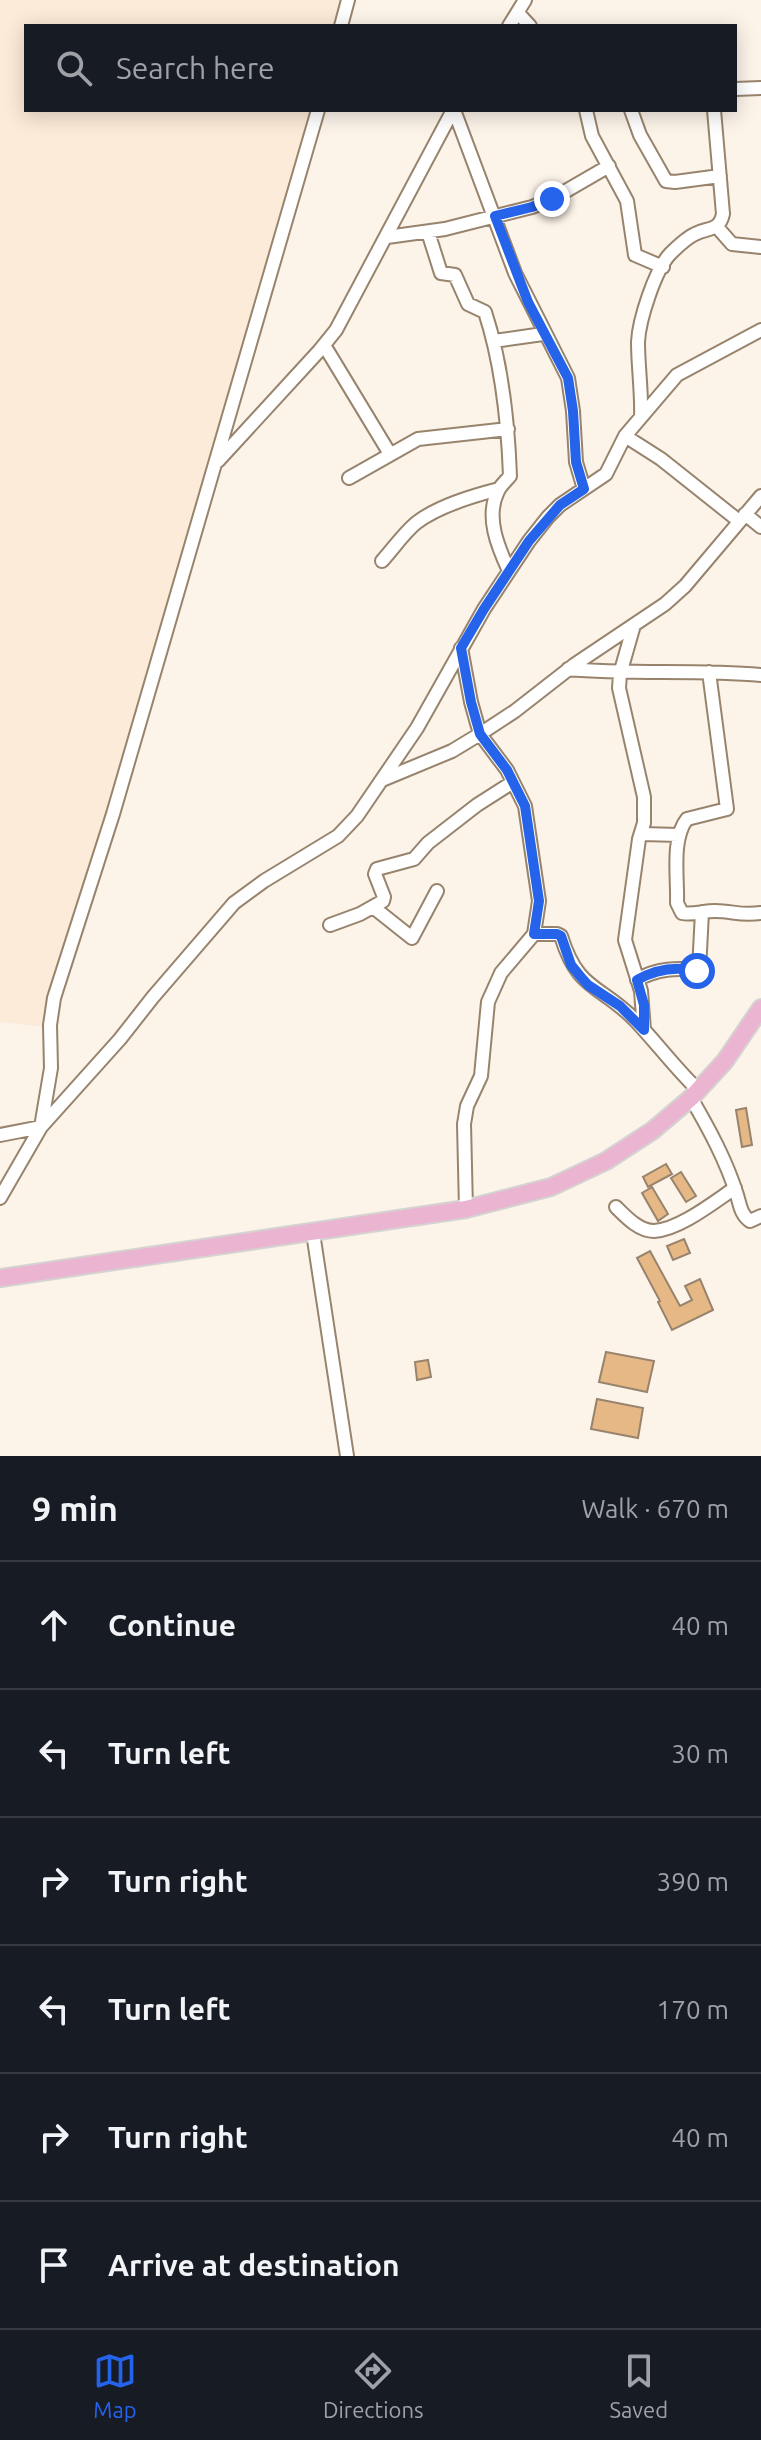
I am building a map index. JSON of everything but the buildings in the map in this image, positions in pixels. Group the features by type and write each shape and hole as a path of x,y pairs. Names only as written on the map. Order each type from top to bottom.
{"main road":[{"path":"0,1278 466,1209 502,1202 566,1181 606,1161 652,1131 695,1094 725,1061 761,1008"}],"street":[{"path":"342,24 348,0"},
{"path":"510,24 525,0"},
{"path":"518,13 528,24"},
{"path":"737,89 761,88"},
{"path":"41,1127 51,1068 50,1025 54,998 113,814 317,112"},
{"path":"216,464 324,345 387,237 453,112"},
{"path":"455,112 515,273 543,334 568,378 576,462 584,489"},
{"path":"586,112 592,136 627,201 635,255 663,267"},
{"path":"632,112 640,135 666,181 720,176"},
{"path":"641,417 639,333 655,281 668,256 695,234 717,227 723,214 714,112"},
{"path":"387,237 428,232 542,204 609,166"},
{"path":"717,227 732,244 760,245"},
{"path":"428,232 441,273 455,275 468,304 485,312 494,341 508,429 510,476 499,489 493,513 494,534 509,571"},
{"path":"0,1198 41,1127 120,1039 234,903 338,836 368,803 431,705 461,648 509,571 548,517 611,469 625,436 677,375 761,330"},
{"path":"494,341 543,334"},
{"path":"324,345 390,454"},
{"path":"349,478 418,439 508,429"},
{"path":"625,436 761,527"},
{"path":"382,561 425,517 478,494 499,489"},
{"path":"382,780 452,751 480,734 676,595 761,496"},
{"path":"634,625 620,674 623,713 644,797 642,834 625,932 626,948 644,1005 644,1030"},
{"path":"461,648 480,734 513,782 525,806 539,901 534,934 501,973 488,1002 483,1027 481,1076 467,1106 464,1124 466,1209"},
{"path":"568,669 620,674 681,670 761,675"},
{"path":"709,672 727,809 687,819 679,835 679,910 691,914 716,911 737,915 761,913"},
{"path":"330,925 383,901 375,871 398,861 414,859 428,843 513,782"},
{"path":"642,834 679,835"},
{"path":"373,907 412,938 437,891"},
{"path":"637,980 649,973 671,969 699,970 702,912"},
{"path":"534,934 561,936 571,965 580,976 620,1006 644,1030 695,1094 735,1188 743,1216 750,1221 761,1216"},
{"path":"0,1135 41,1127"},
{"path":"616,1207 634,1223 653,1231 674,1226 735,1188"},
{"path":"313,1233 347,1456"}],"shaded area":[{"path":"0,0 342,0 335,24 24,24 24,112 309,112 46,1027 0,1022"}],"route":[{"path":"552,199 495,216 528,302 568,378 574,451 584,489 560,505 529,541 461,648 471,702 480,734 507,770 525,806 539,901 534,934 561,936 571,965 580,976 620,1006 644,1030 644,1005 637,980 649,973 671,969 697,971"}]}
